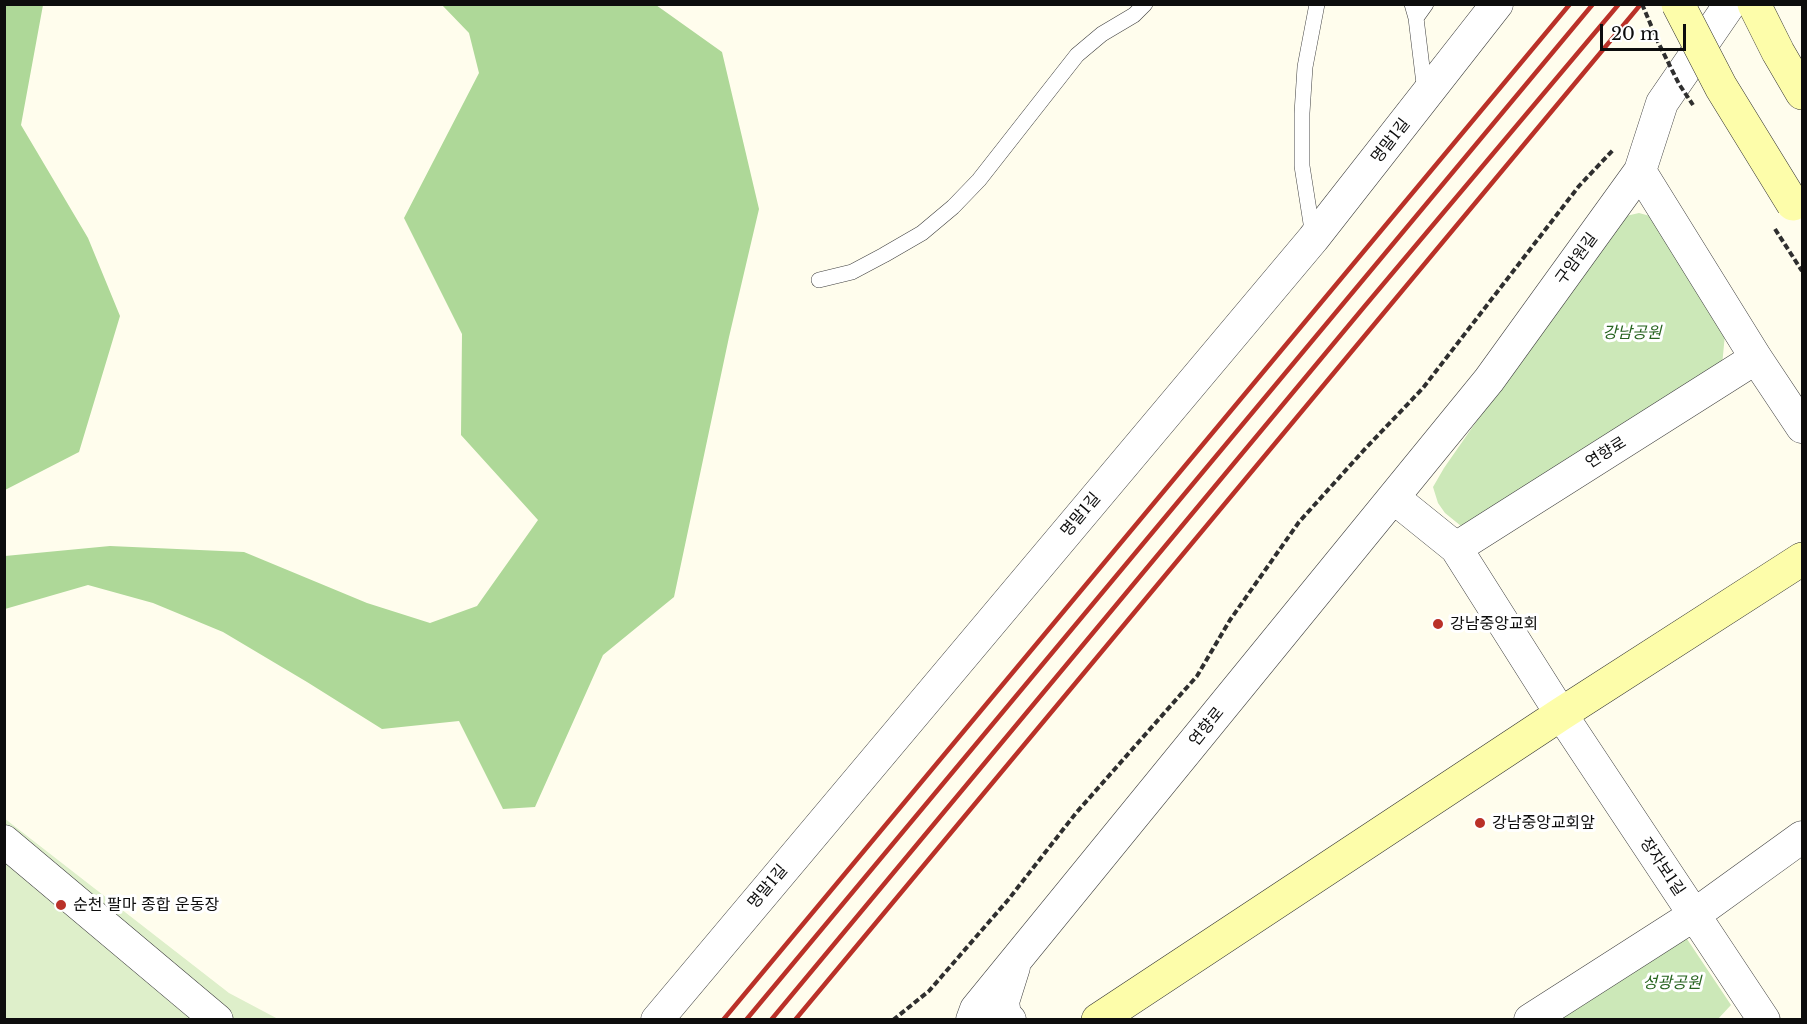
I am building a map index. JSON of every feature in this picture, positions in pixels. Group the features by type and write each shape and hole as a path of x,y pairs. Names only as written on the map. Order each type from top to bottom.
{"main road":[{"path":"1678,4 1789,215"},
{"path":"1754,4 1778,52 1803,93"},
{"path":"1096,1017 1803,559"}],"street":[{"name":"명말1길","path":"657,1020 1313,239 1497,4"},
{"name":"구암원길","path":"1394,498 1489,380 1641,171 1662,103 1730,4"},
{"path":"1641,171 1756,358 1803,427"},
{"name":"연향로","path":"1456,548 1756,358"},
{"path":"1394,498 1456,548 1561,714"},
{"name":"연향로","path":"972,1020 976,1009 1394,498"},
{"name":"장자보1길","path":"1561,714 1694,915 1750,1013"},
{"path":"1530,1020 1694,915 1803,837"},
{"path":"4,841 217,1020"},
{"path":"1010,1020 1005,1015 1004,1002 1016,960"}],"lane":[{"path":"819,280 852,272 884,255 922,233 953,207 978,180 1077,55 1102,34 1134,15 1145,4"},
{"path":"1313,239 1302,166 1302,113 1305,67 1317,4"},
{"path":"1425,96 1414,11 1426,4"}],"path":[{"path":"1789,215 1803,271"}],"green space":[{"path":"4,5 43,5 21,125 88,238 120,316 79,452 5,490"},
{"path":"442,5 656,5 722,52 759,209 729,337 674,597 603,655 535,807 503,809 459,721 382,729 223,632 153,603 88,585 5,609 5,556 110,546 244,552 367,603 430,623 477,606 538,520 461,435 462,334 404,218 479,73 469,33"},
{"name":"강남공원","path":"1639,213 1650,216 1725,334 1722,366 1466,530 1445,513 1438,503 1433,487 1616,221"},
{"name":"순천 팔마 종합 운동장","path":"4,818 229,993 278,1019 5,1019"},
{"name":"성광공원","path":"1683,933 1731,1005 1718,1019 1545,1020"}],"railway":[{"path":"723,1020 1570,4"},
{"path":"746,1020 1593,4"},
{"path":"771,1020 1619,4"},
{"path":"795,1020 1641,4"}],"place":[{"name":"강남중앙교회","path":"1438,624"},
{"name":"강남중앙교회앞","path":"1480,823"},
{"name":"순천 팔마 종합 운동장","path":"61,905"}]}
